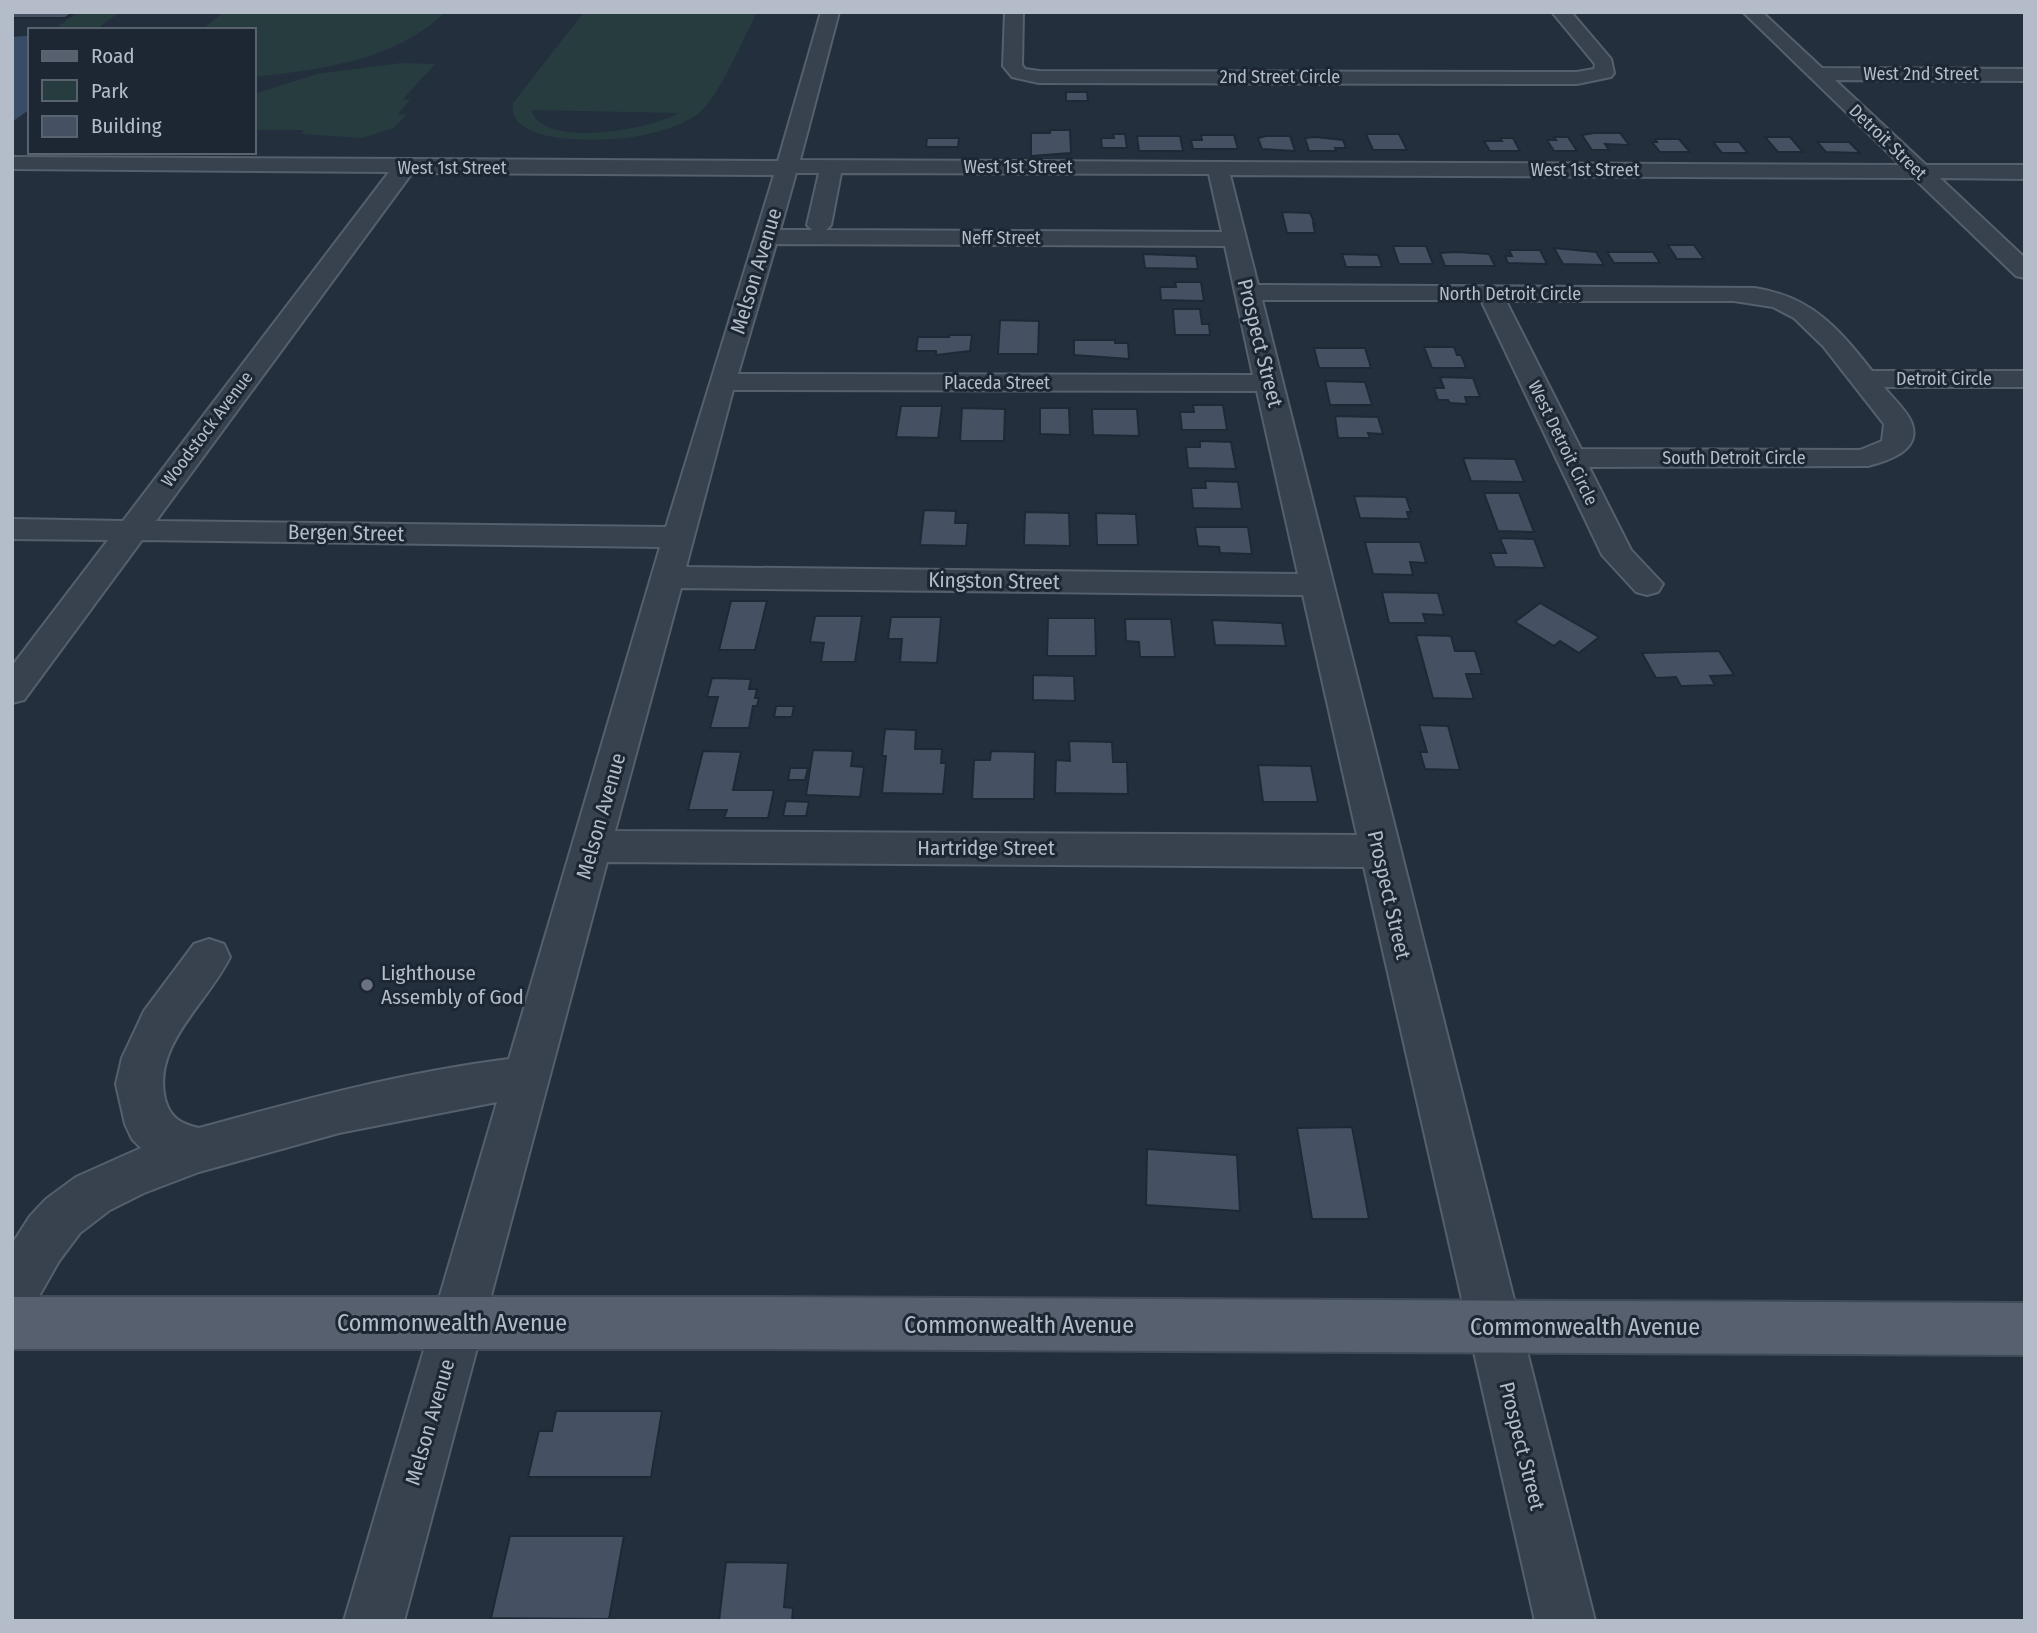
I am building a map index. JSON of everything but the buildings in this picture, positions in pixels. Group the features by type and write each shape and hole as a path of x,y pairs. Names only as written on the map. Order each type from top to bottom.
{"main road":[{"name":"Commonwealth Avenue","path":"12,1324 458,1323 2025,1329"}],"street":[{"name":"Melson Avenue","path":"373,1621 670,577 722,382 830,12"},
{"name":"2nd Street Circle","path":"1014,12 1012,66 1020,73 1039,77 1577,78 1604,73 1604,63 1561,12"},
{"name":"Detroit Street","path":"1752,12 2025,271"},
{"name":"West 2nd Street","path":"1817,74 2025,75"},
{"name":"West 1st Street","path":"16,167 404,168 776,203 831,166 2025,172"},
{"path":"776,203 821,214 831,166"},
{"name":"Woodstock Avenue","path":"12,691 404,168"},
{"name":"Prospect Street","path":"1219,168 1379,851 1565,1621"},
{"name":"Neff Street","path":"776,203 1235,239"},
{"name":"North Detroit Circle","path":"1248,292 1734,294 1772,299 1813,319 1898,424 1899,436 1895,445"},
{"name":"West Detroit Circle","path":"1490,294 1618,555 1647,584"},
{"name":"Detroit Circle","path":"1862,379 2025,379"},
{"name":"Placeda Street","path":"722,382 1271,383"},
{"name":"South Detroit Circle","path":"1570,458 1860,459 1881,454 1895,445"},
{"name":"Bergen Street","path":"12,529 680,537"},
{"name":"Kingston Street","path":"670,577 1318,585"},
{"name":"Hartridge Street","path":"593,846 1379,851"},
{"path":"199,1150 171,1145 148,1124 139,1084 144,1058 160,1025 209,957"},
{"path":"12,1294 54,1227 83,1200 104,1187 199,1150 340,1111 468,1085 526,1078"}],"green space":[{"path":"79,12 120,12 98,28 56,28"},
{"path":"220,12 446,12 425,29 380,52 332,66 256,77 256,28 204,28 221,14"},
{"path":"584,12 757,12 714,95 698,114 675,126 633,137 603,140 561,138 525,127 515,117 513,103","holes":["531,110 679,113 624,130 576,133 556,130 540,122"]},
{"path":"401,63 435,64 403,99 410,100 398,114 406,115 394,128 362,138 302,134 304,130 256,130 256,93 317,74"}],"water":[{"path":"28,36 28,110 12,122 12,37"}],"place":[{"name":"Lighthouse Assembly of God","path":"367,985"}]}
